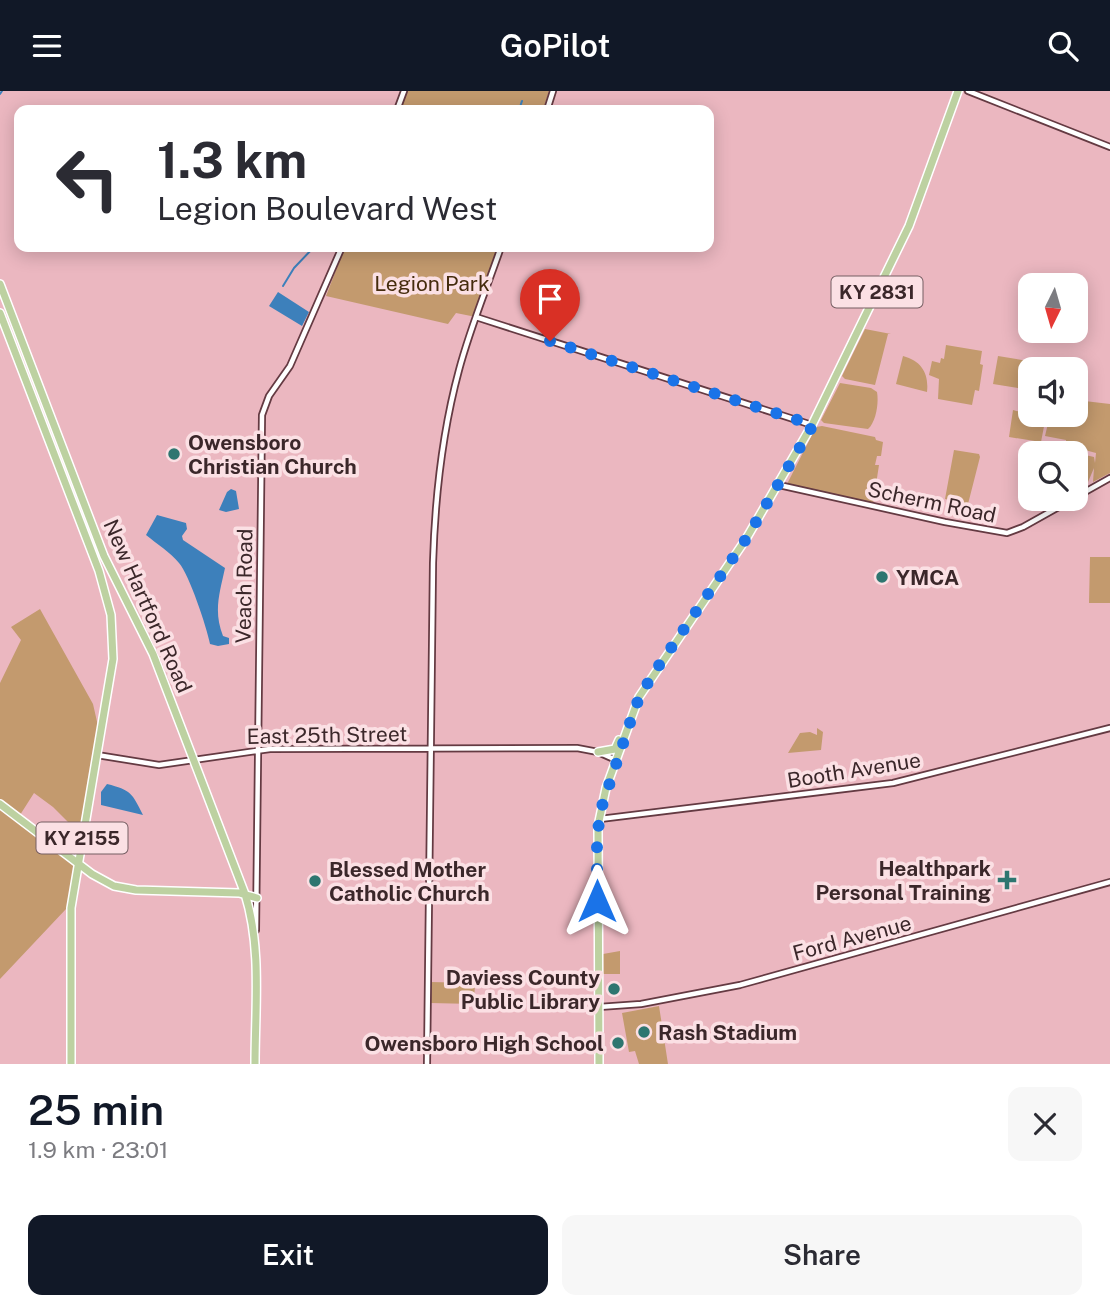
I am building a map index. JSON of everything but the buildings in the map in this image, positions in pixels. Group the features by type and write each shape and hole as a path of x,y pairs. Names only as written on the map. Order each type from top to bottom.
{"main road":[{"name":"KY 2831","path":"599,1064 599,819 627,729 639,697 651,677 733,559 813,425 909,226 958,91"},
{"name":"New Hartford Road","path":"0,284 104,557 153,655 245,894 253,923 255,945 255,1064"},
{"path":"0,297 21,338"},
{"name":"New Hartford Road","path":"0,313 99,571 111,615 113,659 97,755"},
{"path":"598,752 615,749 622,731 627,729"},
{"name":"KY 2155","path":"71,1064 70,916 97,755"},
{"path":"0,804 99,879 123,889 257,896"}],"street":[{"path":"968,91 1110,147"},
{"name":"Veach Road","path":"255,945 262,415 269,396 290,366 340,252"},
{"path":"427,1064 436,498 452,399 476,317 499,252"},
{"path":"476,317 813,425"},
{"name":"Scherm Road","path":"1088,491 1110,478"},
{"name":"Scherm Road","path":"779,485 1007,533 1052,511"},
{"name":"Booth Avenue","path":"599,819 893,783 1110,728"},
{"name":"East 25th Street","path":"97,755 153,765 258,750 582,748 616,761"},
{"name":"Ford Avenue","path":"598,1007 641,1005 740,985 1110,882"}],"green space":[{"path":"403,91 549,91 545,105 398,105"},
{"name":"Legion Park","path":"343,252 499,252 476,317 456,313 448,324 326,296"},
{"path":"865,329 891,334 888,334 875,385 845,379 842,376"},
{"path":"946,345 982,351 979,391 975,390 972,405 938,399 939,379 929,375 932,361 940,363 941,358 944,359"},
{"path":"903,356 915,361 923,369 927,379 927,392 896,384"},
{"path":"998,356 1018,359 1018,388 993,384"},
{"path":"840,383 871,388 877,392 876,412 868,429 824,423 821,420"},
{"path":"1088,401 1110,404 1110,473 1093,482 1094,468 1088,482 1088,456 1094,457 1095,463 1096,453 1088,451 1088,441 1066,441 1045,436 1047,427 1088,427"},
{"path":"1013,410 1018,411 1018,427 1044,427 1041,441 1009,437"},
{"path":"816,427 875,437 883,442 881,456 877,456 875,465 879,465 873,504 787,484"},
{"path":"954,450 979,454 980,457 968,504 945,499"},
{"path":"1090,557 1110,557 1110,603 1089,603"},
{"path":"40,609 93,704 98,726 79,833 53,807 34,793 20,815 0,799 0,683 21,640 11,627"},
{"path":"817,728 823,732 821,750 788,753 800,733 810,732 817,735"},
{"path":"0,804 78,863 71,908 66,909 0,979"},
{"path":"620,951 620,974 603,974 603,954"},
{"path":"430,982 475,983 474,1004 430,1003"},
{"name":"Rash Stadium","path":"659,1006 668,1064 639,1064 635,1051 629,1052 622,1013"}],"water":[{"path":"278,292 309,312 302,326 269,306"},
{"path":"231,489 236,491 239,509 226,512 219,510 227,492"},
{"path":"157,515 186,523 183,540 225,568 218,618 223,636 229,638 229,644 210,644 183,569 172,555 146,535"},
{"path":"107,784 130,793 143,815 101,805 101,792"}],"waterway":[{"path":"521,105 522,101"},
{"path":"283,286 294,268 309,252"}],"place":[{"name":"Owensboro Christian Church","path":"174,454"},
{"name":"YMCA","path":"882,577"},
{"name":"Healthpark Personal Training","path":"1007,880"},
{"name":"Blessed Mother Catholic Church","path":"315,881"},
{"name":"Daviess County Public Library","path":"614,989"},
{"name":"Rash Stadium","path":"644,1032"},
{"name":"Owensboro High School","path":"618,1043"}],"route":[{"path":"550,341 813,425 746,539 642,691 606,788 601,809 597,837 597,901"}]}
